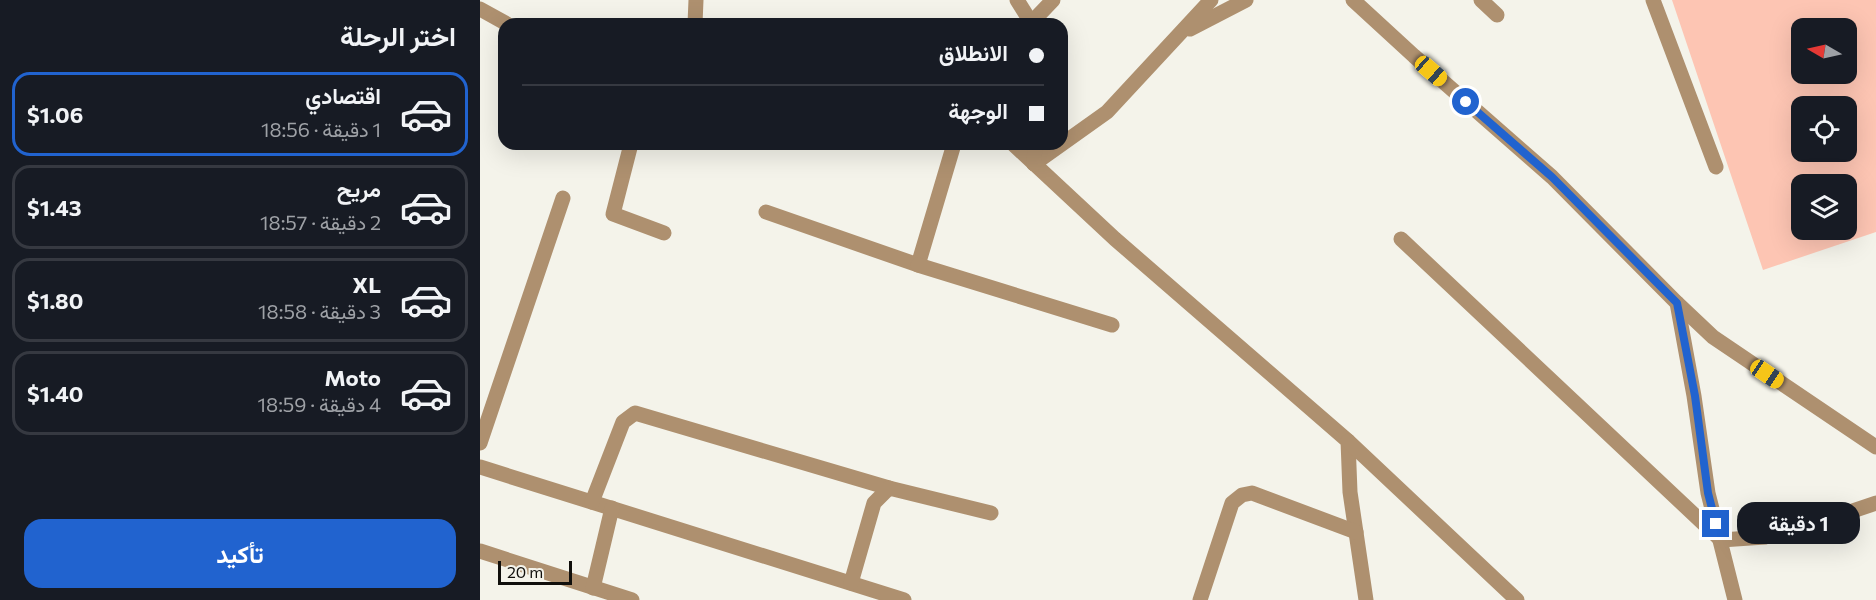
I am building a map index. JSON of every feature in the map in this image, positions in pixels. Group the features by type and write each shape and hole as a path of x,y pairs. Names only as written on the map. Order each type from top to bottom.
{"street":[{"path":"695,18 696,0"},
{"path":"1017,0 1029,18"},
{"path":"1037,18 1053,0"},
{"path":"1068,140 1107,112 1211,0"},
{"path":"1182,33 1245,0"},
{"path":"1353,0 1552,177 1713,337 1876,447"},
{"path":"1480,0 1497,15"},
{"path":"1653,0 1716,166"},
{"path":"480,9 498,19"},
{"path":"629,150 613,214 664,233"},
{"path":"918,265 952,150"},
{"path":"1019,150 1114,239 1348,441 1517,600"},
{"path":"1034,164 1035,150"},
{"path":"1034,164 1054,150"},
{"path":"480,443 563,198"},
{"path":"766,212 918,265 1112,325"},
{"path":"1401,239 1721,540 1765,537 1876,503"},
{"path":"1677,303 1695,396 1708,493 1735,600"},
{"path":"592,502 623,422 635,413 889,488 991,513"},
{"path":"1348,441 1350,492 1366,600"},
{"path":"480,466 904,600"},
{"path":"851,583 874,503 889,488"},
{"path":"1200,600 1232,503 1242,495 1252,494 1356,532"},
{"path":"593,588 612,508"},
{"path":"480,551 632,600"}],"shaded area":[{"path":"1672,0 1876,0 1876,232 1857,238 1857,174 1791,174 1791,240 1852,240 1763,270"}],"route":[{"path":"1466,102 1552,177 1677,303 1695,396 1708,493 1716,524"}]}
